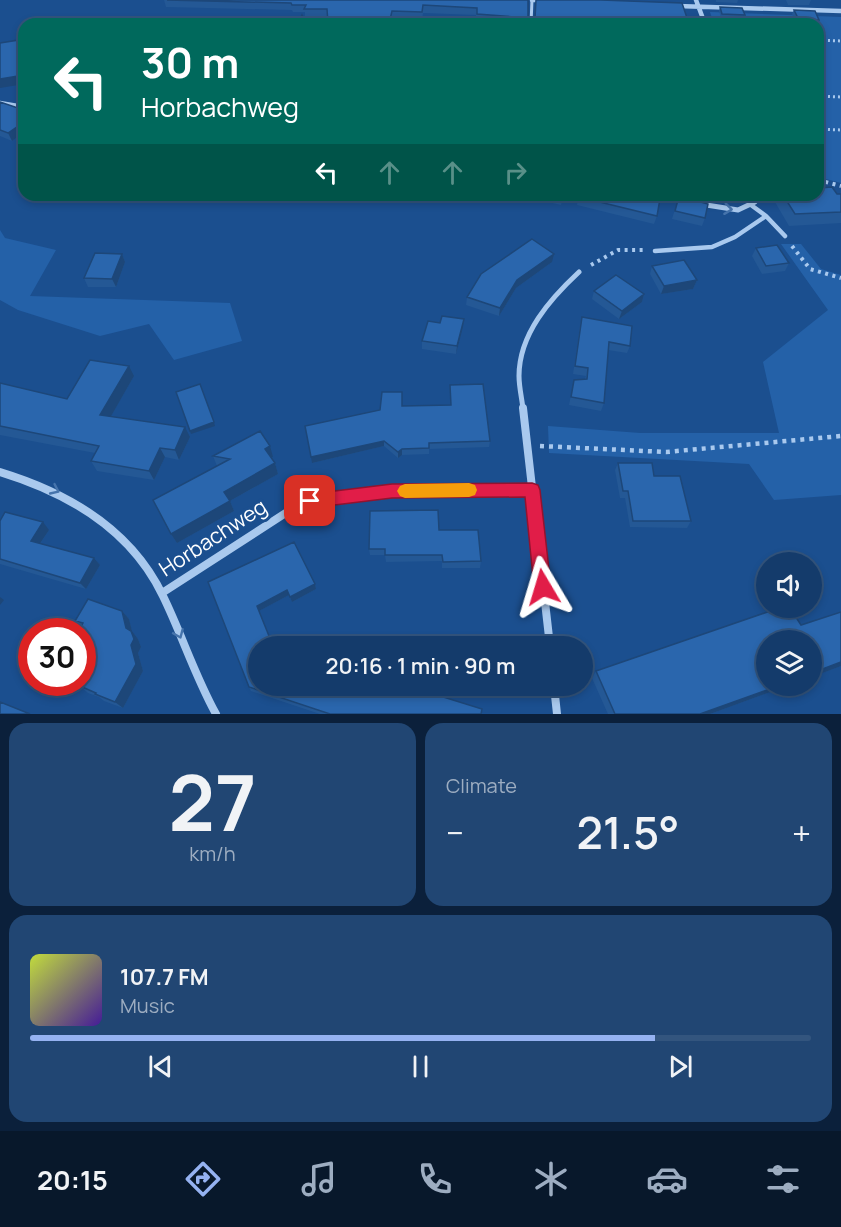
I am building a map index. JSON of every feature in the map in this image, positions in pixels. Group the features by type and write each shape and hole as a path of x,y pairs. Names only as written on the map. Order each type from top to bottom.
{"street":[{"path":"532,0 556,1"},
{"path":"696,0 703,18"},
{"path":"674,6 841,11"},
{"path":"0,103 18,106"},
{"path":"689,201 730,210 744,209 755,201"},
{"path":"549,636 519,375 523,349 532,327 553,294 579,272"},
{"path":"0,472 45,486 70,497 101,519 134,549 162,593 204,693 216,714"},
{"name":"Horbachweg","path":"162,593 295,507 310,501 392,491 532,490"},
{"path":"555,696 557,714"}],"lane":[{"path":"531,18 532,0"},
{"path":"752,205 785,236"},
{"path":"655,250 712,247 735,237 766,216"}],"path":[{"path":"824,40 841,41"},
{"path":"824,96 841,97"},
{"path":"824,129 841,130"},
{"path":"824,182 841,186"},
{"path":"785,236 810,269 841,278"},
{"path":"579,272 618,250 655,250"},
{"path":"527,446 666,452 841,436"}],"shaded area":[{"path":"710,12 841,17 841,183 824,179 824,18 712,18"},
{"path":"0,230 5,238 56,250 30,296 230,303 242,341 174,360 149,324 100,336 18,310 0,300"},
{"path":"781,244 801,244 821,269 841,275 841,495 774,500 749,464 549,453 548,426 640,433 779,433 763,362 828,310"}],"building":[{"path":"167,0 528,0 528,18 477,14 477,8 423,5 422,12 392,11 390,18 328,18 327,9 304,9 306,5 292,5 291,3"},
{"path":"536,0 601,0 682,3 687,18 535,18"},
{"path":"720,7 742,8 745,15 722,14"},
{"path":"794,10 815,11 818,18 798,18"},
{"path":"18,40 18,76 0,79 0,43"},
{"path":"0,102 18,108 18,126 8,133 0,130"},
{"path":"832,187 837,194 841,194 841,212 795,214 787,201 824,201 824,188"},
{"path":"595,201 660,201 657,216"},
{"path":"678,201 697,201 708,204 705,218 675,211"},
{"path":"532,239 554,254 517,280 500,308 467,297 481,274"},
{"path":"777,245 789,263 766,266 756,248"},
{"path":"95,253 122,254 112,279 84,278"},
{"path":"684,260 697,280 664,286 652,266"},
{"path":"616,275 644,294 622,311 594,291"},
{"path":"442,316 464,319 457,346 422,341 428,321 440,323"},
{"path":"582,317 632,326 630,346 609,342 604,403 571,397 574,380 587,379 588,368 575,366"},
{"path":"90,360 129,366 100,415 185,427 175,450 160,448 149,471 91,461 99,446 0,426 0,383 67,399"},
{"path":"200,384 214,422 190,431 176,392"},
{"path":"483,384 490,441 429,443 429,448 402,449 398,452 384,441 311,457 305,426 380,410 382,392 402,392 402,406 451,405 450,385"},
{"path":"260,431 270,446 265,449 275,463 224,492 230,501 171,534 153,500 230,459 213,456"},
{"path":"618,463 652,463 654,476 680,476 691,521 633,521 628,491 623,491"},
{"path":"438,510 439,530 478,530 481,561 443,562 442,555 385,555 385,549 369,549 370,511"},
{"path":"5,512 43,522 31,541 94,558 80,583 0,559 0,521"},
{"path":"294,542 315,584 290,597 287,590 257,606 269,636 248,636 248,684 208,582"},
{"path":"88,599 122,611 126,628 131,631 134,639 131,645 136,664 115,702 96,694 96,618 77,618"},
{"path":"841,612 841,662 822,669 822,630 756,630 756,694 700,714 615,714 596,671 756,616 756,618 796,618 801,625"},
{"path":"276,696 440,696 482,709 481,714 330,714"},
{"path":"0,702 30,714 0,714"}],"slow traffic":[{"path":"405,491 469,490"}],"route":[{"path":"310,501 392,491 532,490 543,587"}]}
